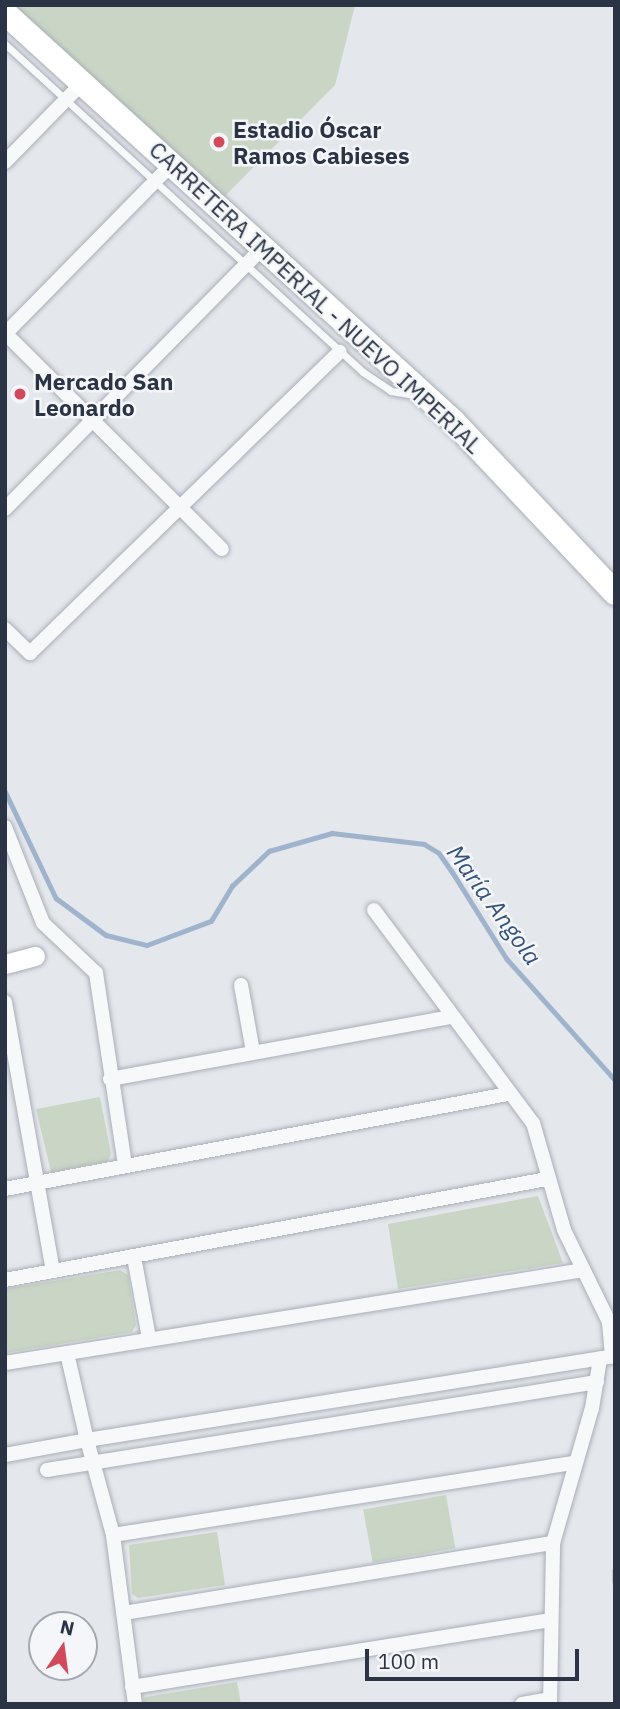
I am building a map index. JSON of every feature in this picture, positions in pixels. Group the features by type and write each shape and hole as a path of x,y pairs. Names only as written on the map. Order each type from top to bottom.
{"highway":[{"name":"CARRETERA IMPERIAL - NUEVO IMPERIAL","path":"7,21 37,42 74,91 254,256 426,396 508,476 615,593"}],"street":[{"path":"5,162 74,91"},
{"path":"163,173 5,333 222,550"},
{"path":"5,509 254,256"},
{"path":"5,629 30,653 178,506 340,352"},
{"path":"5,827 43,923 96,973 125,1165"},
{"path":"374,910 508,1094 533,1123 547,1179 564,1230 609,1322 609,1357 597,1382 553,1543 548,1620 550,1702 522,1704"},
{"path":"5,964 34,956"},
{"path":"241,985 253,1052"},
{"path":"5,1002 10,1052 38,1183 53,1271"},
{"path":"110,1079 451,1017"},
{"path":"5,1189 508,1094"},
{"path":"5,1280 547,1179"},
{"path":"134,1257 149,1338"},
{"path":"5,1363 584,1270"},
{"path":"67,1353 113,1535 135,1704"},
{"path":"5,1455 609,1357"},
{"path":"47,1470 597,1382"},
{"path":"113,1535 573,1462"},
{"path":"124,1613 553,1543"},
{"path":"132,1687 548,1620"}],"lane":[{"path":"5,44 74,91"},
{"path":"254,256 340,352 391,391 426,396"}],"green space":[{"name":"Estadio Óscar Ramos Cabieses","path":"7,5 355,5 335,85 222,199"},
{"path":"100,1097 111,1154 108,1161 51,1172 36,1109"},
{"path":"538,1196 563,1263 398,1289 388,1224"},
{"path":"120,1270 128,1275 136,1325 132,1332 5,1353 5,1289"},
{"path":"446,1495 455,1548 373,1563 363,1510"},
{"path":"217,1532 225,1585 138,1598 132,1594 129,1545"},
{"path":"237,1682 241,1704 143,1704 145,1697"}],"waterway":[{"name":"María Angola","path":"5,791 56,898 106,935 147,945 211,921 232,886 269,851 332,833 424,844 439,853 507,959 615,1080"},
{"name":"María Angola","path":"615,1570 615,1582"}],"place":[{"name":"Estadio Óscar Ramos Cabieses","path":"219,142"},
{"name":"Mercado San Leonardo","path":"20,394"}]}
